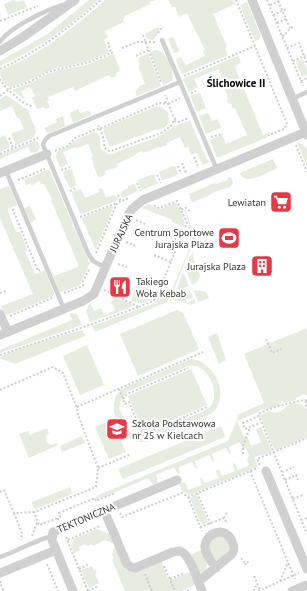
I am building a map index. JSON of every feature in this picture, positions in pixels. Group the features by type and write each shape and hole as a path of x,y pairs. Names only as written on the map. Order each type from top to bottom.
{"street":[{"path":"252,0 306,133"},
{"path":"0,50 22,37 74,1"},
{"name":"JURAJSKA","path":"4,334 91,297 98,287 128,217 135,206 147,198 293,137 306,133"},
{"path":"3,172 50,153"},
{"path":"0,314 4,334"},
{"path":"266,471 305,570"},
{"name":"TEKTONICZNA","path":"73,591 52,540 53,532 177,480"},
{"path":"104,510 127,564 135,568 173,552 179,551 185,554 189,560 202,591"},
{"path":"198,582 216,568 234,552 231,537 227,533 223,532 214,534 208,539 205,548 209,558 216,568"},
{"path":"0,573 56,550"}],"lane":[{"path":"0,42 7,34 34,17 54,7 74,1"},
{"path":"162,40 217,170"},
{"path":"106,268 93,261 88,253 52,166 50,153 43,145 44,138 163,89 179,80"},
{"path":"292,99 306,92"},
{"path":"3,172 11,183 64,309"},
{"path":"0,557 19,550 36,540 52,536"}],"path":[{"path":"0,69 28,55 67,29 101,0"},
{"path":"267,0 306,92"},
{"path":"269,5 280,1 290,28"},
{"path":"0,21 44,4"},
{"path":"273,15 286,9"},
{"path":"277,23 286,19"},
{"path":"163,26 166,31"},
{"path":"282,36 293,27"},
{"path":"143,35 167,98 165,103"},
{"path":"108,42 111,53"},
{"path":"122,48 138,42 154,43"},
{"path":"126,43 127,47"},
{"path":"287,48 298,43 305,56 307,64"},
{"path":"179,80 255,46"},
{"path":"136,56 148,50"},
{"path":"0,96 9,90 48,72 89,62 114,52"},
{"path":"293,61 305,56"},
{"path":"301,81 307,78"},
{"path":"0,79 4,87 27,105 32,106"},
{"path":"50,153 68,146 75,138 94,130 99,127 119,118 159,103 168,104 174,117 174,121 171,126 161,133 111,151 107,151 105,148 99,127"},
{"path":"174,121 182,122 194,116"},
{"path":"288,124 307,172"},
{"path":"218,132 215,135 223,134"},
{"path":"9,138 13,148"},
{"path":"0,154 44,138"},
{"path":"194,157 199,168"},
{"path":"182,163 184,168"},
{"path":"58,165 60,171 70,167"},
{"path":"11,183 52,166"},
{"path":"178,166 182,175"},
{"path":"157,175 161,184"},
{"path":"137,183 141,192"},
{"path":"72,198 69,191 76,188"},
{"path":"118,195 121,202"},
{"path":"0,355 75,330 154,300 163,283 187,223 177,201 159,208 149,203"},
{"path":"80,217 116,203"},
{"path":"181,210 186,208 190,211"},
{"path":"12,210 38,271"},
{"path":"77,211 82,223"},
{"path":"133,219 145,224"},
{"path":"163,234 180,240"},
{"path":"124,241 136,246"},
{"path":"154,255 171,262"},
{"path":"114,263 127,267"},
{"path":"146,276 163,283"},
{"path":"106,283 104,290 138,306"},
{"path":"0,293 6,291"},
{"path":"266,339 272,353 284,348"},
{"path":"77,407 203,352"},
{"path":"0,390 53,367 63,373 77,407 78,416 98,468 96,486 34,512 14,513"},
{"path":"123,399 127,394 188,368"},
{"path":"118,389 125,404 129,402 143,435 207,408"},
{"path":"260,423 245,429 243,423 269,409 300,400 306,400 305,404 307,408"},
{"path":"258,416 307,534"},
{"path":"243,454 243,446 250,427"},
{"path":"98,468 131,454"},
{"path":"281,472 294,467"},
{"path":"250,471 299,588"},
{"path":"285,480 297,475 298,480"},
{"path":"0,492 4,490 22,533 22,538 19,542"},
{"path":"197,493 214,534"},
{"path":"293,499 303,495"},
{"path":"188,497 204,536"},
{"path":"224,518 228,511"},
{"path":"34,512 39,525 58,518"},
{"path":"301,520 307,518"},
{"path":"67,540 109,523"},
{"path":"65,536 88,591 98,586"},
{"path":"43,555 58,591"},
{"path":"161,557 175,591"},
{"path":"280,581 288,561"},
{"path":"246,565 245,563 249,562"},
{"path":"79,568 90,564"},
{"path":"141,565 152,591"},
{"path":"170,579 193,570"},
{"path":"254,576 259,590 305,570"},
{"path":"0,583 4,591"},
{"path":"254,591 255,587 258,585"}],"shaded area":[{"path":"13,0 16,2 24,0 27,7 8,15 4,4"},
{"path":"89,0 98,0 64,29 26,53 0,66 0,61 46,35"},
{"path":"105,0 155,0 125,16 123,20 124,22 105,31 108,37 104,40 108,53 85,62 53,69 10,87 4,83 0,71 32,56 80,22"},
{"path":"168,0 233,0 235,4 213,14 227,47 225,48 228,55 182,74 176,59 181,57 186,65 205,56 203,51 205,50 187,13 179,17 175,7 172,7"},
{"path":"247,2 261,36 260,39 255,41 240,5"},
{"path":"158,27 160,29 154,40 147,39 145,35 146,33"},
{"path":"172,37 174,38 179,50 178,52 174,53 168,39"},
{"path":"155,50 163,53 172,70 173,79 163,85 150,52"},
{"path":"148,53 161,86 137,96 135,92 139,86 145,84 138,65 140,64 138,60 140,57"},
{"path":"113,54 120,71 116,73 116,76 111,78 109,75 75,91 73,87 48,97 49,100 47,101 50,107 46,109 44,107 37,109 32,98 35,96 30,87 21,91 26,101 12,90 48,74 87,65"},
{"path":"238,56 241,62 235,67 263,135 269,132 271,133 266,138 217,158 210,140 222,135 226,144 247,135 235,108 233,109 231,103 229,104 227,100 228,99 219,69 194,79 198,87 189,92 183,79"},
{"path":"303,59 307,69 307,75 302,77 296,62"},
{"path":"200,93 206,108 197,112 190,96"},
{"path":"6,95 28,110 36,131 34,137 15,146 15,142 11,134 24,129 12,106 0,111 0,99"},
{"path":"155,107 161,107 168,112 169,121 166,126 162,129 155,130 110,147 104,133 104,128"},
{"path":"78,109 80,113 88,111 91,112 91,115 73,123 70,113"},
{"path":"208,113 212,121 218,119 221,128 206,134 199,116"},
{"path":"63,116 65,126 50,133 46,132 44,128 57,122 56,119"},
{"path":"190,120 206,158 210,162 203,165 197,153 191,155 188,147 185,148 180,137 167,143 167,145 143,153 142,151 136,154 117,164 118,167 105,171 106,174 99,178 93,165 94,164 91,157 93,156 88,144 63,152 68,164 62,167 60,167 56,157 57,152 69,146 76,140 94,132 100,137 100,146 102,150 108,154 113,154 156,138 175,126"},
{"path":"5,135 10,147 0,152 0,137"},
{"path":"35,141 38,142 40,147 37,152 31,153 28,147 0,159 0,155"},
{"path":"297,142 302,144 307,149 307,167"},
{"path":"273,159 277,168 257,178 246,179 240,173"},
{"path":"173,166 176,167 177,173 179,174 162,181 159,172"},
{"path":"70,169 72,170 76,184 71,188 63,174"},
{"path":"47,170 50,171 73,224 72,226 75,229 90,263 80,285 61,292 59,291 50,268 54,276 78,267 78,264 51,200 52,199 44,184 41,184 39,181 32,186 31,183 26,185 24,180"},
{"path":"153,174 159,183 142,190 138,180"},
{"path":"231,177 233,183 230,187 214,192 193,202 191,201 189,194 215,183 228,180 227,178"},
{"path":"133,184 138,191 123,198 120,194 122,191"},
{"path":"7,186 10,187 17,205 8,209 16,232 20,232 27,249 25,251 35,274 45,270 54,293 53,296 7,315 1,306 33,294 0,218 0,189"},
{"path":"102,188 106,198 114,195 118,200 82,214 80,213 72,192 81,189 85,198 99,192 98,190"},
{"path":"175,203 177,204 184,221 184,227 172,222 172,220 168,218 142,208 148,204 160,209"},
{"path":"114,205 104,231 102,232 96,249 82,219"},
{"path":"30,206 36,219 31,223 24,208"},
{"path":"184,210 186,211 196,240 173,292 166,300 167,302 95,332 92,325 155,303 160,294 162,295 173,287 193,240 190,230 187,229 189,223"},
{"path":"193,251 193,256 200,276 197,282 192,285 185,267"},
{"path":"183,272 189,286 181,289 184,296 191,293 193,298 187,299 187,303 194,299 196,303 191,305 173,299"},
{"path":"136,285 145,287 157,293 152,299 146,302 138,303 131,301"},
{"path":"199,290 206,292 209,298 198,302 194,291"},
{"path":"114,297 133,305 129,308 90,322 86,312 88,305 91,304 94,311 101,308 104,315 115,310 111,304"},
{"path":"177,310 183,313 199,349 138,376 120,334"},
{"path":"69,313 77,314 82,325 0,353 0,350 72,320"},
{"path":"307,328 307,396 304,394 296,398 296,400 284,403 283,401 279,403 280,405 265,410 260,410 237,421 244,437 247,436 251,446 261,442 256,429 261,427 272,452 254,457 258,467 189,495 182,491 179,483 183,482 186,484 188,490 202,485 200,479 201,477 205,483 219,478 216,471 217,470 219,470 222,476 235,471 233,464 235,463 238,470 249,465 247,459 249,456 246,448 243,449 239,442 229,447 231,454 229,454 226,448 212,454 214,460 213,462 209,455 195,461 197,469 192,462 179,467 180,473 178,474 174,467 156,475 158,483 153,485 148,478 97,500 96,496 228,441 238,417 237,415 264,403 244,354"},
{"path":"82,330 85,336 15,364 0,358 13,351"},
{"path":"217,333 226,360 219,364 208,337"},
{"path":"87,345 104,385 80,395 63,356"},
{"path":"191,359 206,365 212,371 221,394 220,402 216,409 209,415 149,441 141,442 127,436 117,422 115,415 114,407 116,395 126,387","holes":["188,366 196,366 207,374 214,390 214,400 212,404 202,412 145,436 132,434 119,408 122,397 128,391"]},
{"path":"191,369 207,405 144,432 128,396"},
{"path":"293,403 300,404 307,409 307,437 276,450 273,447 260,417 269,411 273,413 279,412"},
{"path":"112,420 126,452 109,459 95,427"},
{"path":"221,426 225,437 123,479 118,469"},
{"path":"47,428 49,433 46,436 46,442 51,445 57,443 58,445 29,458 19,434 28,431 30,435"},
{"path":"82,436 85,443 62,452 60,446"},
{"path":"70,487 72,494 36,509 34,508 32,502"},
{"path":"195,495 197,496 208,522 202,525 190,498"},
{"path":"97,529 110,534 115,544 105,540 93,546 92,544 87,546 85,544 79,547 80,550 74,553 71,546 74,539"},
{"path":"218,536 225,538 230,547 227,554 218,562 212,555 209,544 210,541"},
{"path":"115,546 124,568 133,572 161,561 169,581 190,572 195,581 193,586 181,591 125,591 112,560 114,559 112,554"},
{"path":"201,550 207,566 201,574 198,573 190,555"},
{"path":"92,566 94,571 96,570 97,573 95,574 99,583 89,588 81,570"}],"place":[{"name":"Lewiatan","path":"281,202"},
{"name":"Centrum Sportowe Jurajska Plaza","path":"229,238"},
{"name":"Jurajska Plaza","path":"262,266"},
{"name":"Takiego Woła Kebab","path":"120,287"},
{"name":"Szkoła Podstawowa nr 25 w Kielcach","path":"117,429"}],"district":[{"name":"Ślichowice II","path":"236,83"}]}
